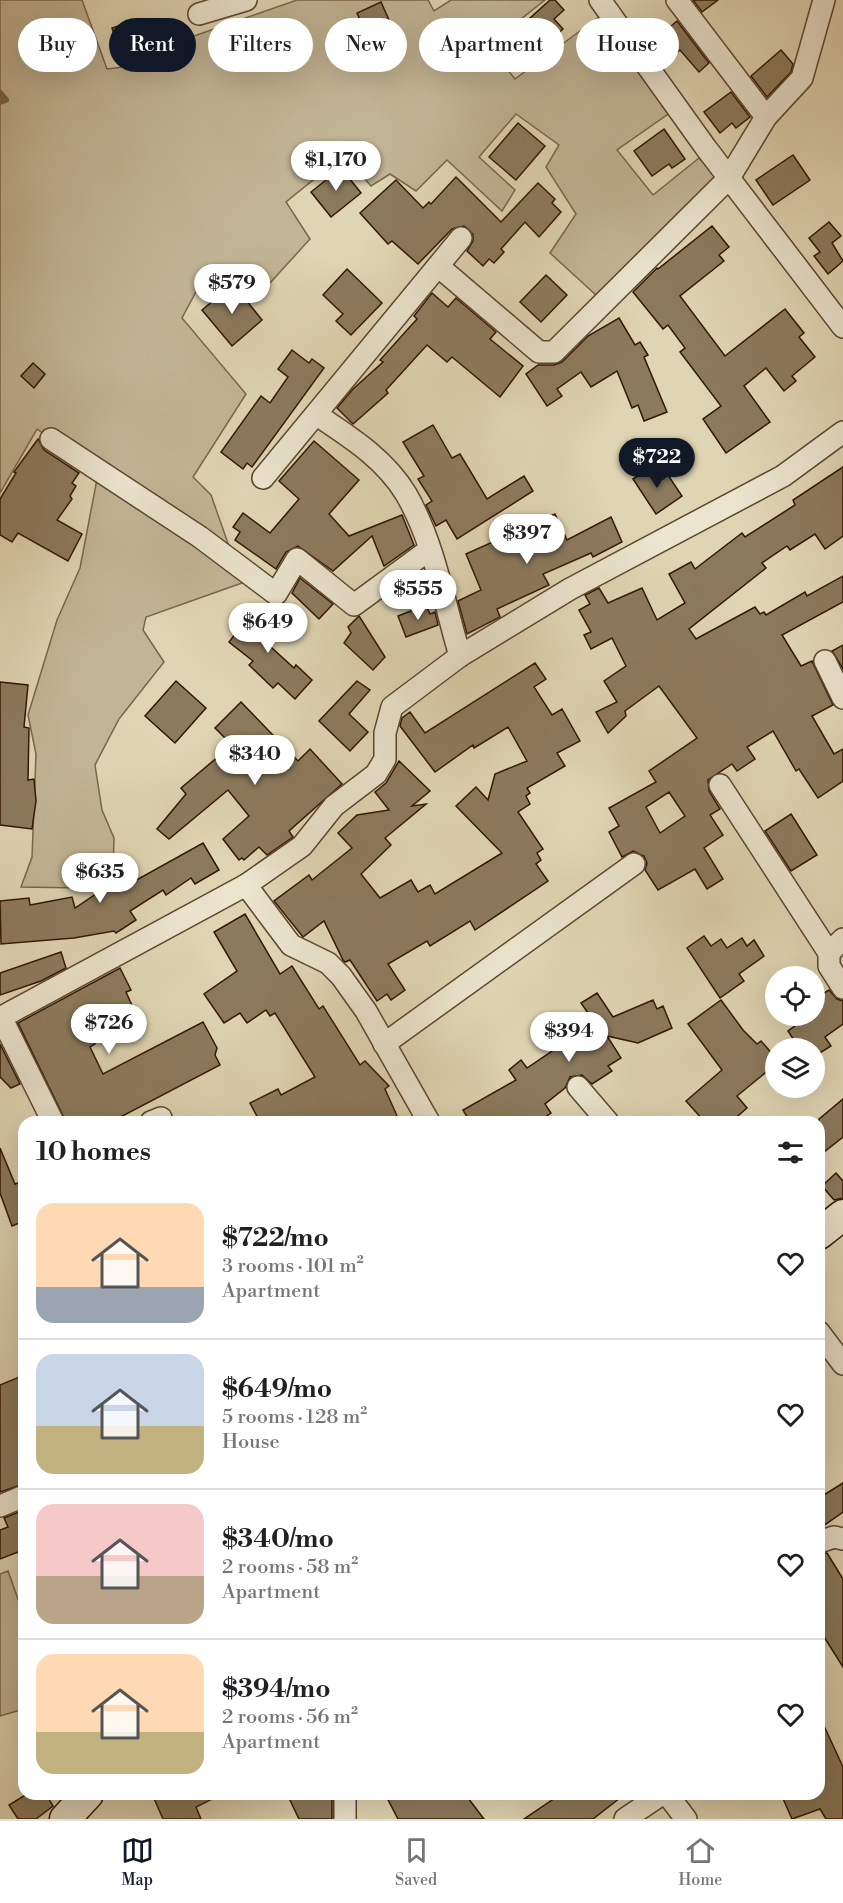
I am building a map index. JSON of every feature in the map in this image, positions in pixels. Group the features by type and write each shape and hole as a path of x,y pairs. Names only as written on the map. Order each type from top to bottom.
{"main road":[{"path":"825,1229 843,1215"},
{"path":"65,1819 82,1800"}],"street":[{"path":"199,14 246,0"},
{"path":"600,0 729,178 843,327"},
{"path":"677,0 766,117"},
{"path":"438,266 539,352 554,352 729,178 766,117 802,78 824,0"},
{"path":"263,478 461,238"},
{"path":"317,415 359,443 388,470 406,494 423,528 460,656"},
{"path":"50,1116 0,1017 246,885 302,846 334,806 376,774 385,759 385,733 392,707 460,656 570,589 783,476 843,432"},
{"path":"51,439 200,537 276,594 297,559 354,605 429,550"},
{"path":"825,661 843,698"},
{"path":"720,785 836,946 830,966 843,988"},
{"path":"384,1044 634,864"},
{"path":"246,885 291,945 328,963 341,976 366,1011 426,1116"},
{"path":"579,1087 603,1116"},
{"path":"825,1340 843,1364"},
{"path":"0,1506 18,1498"},
{"path":"825,1540 834,1537 843,1539"},
{"path":"345,1800 345,1819"},
{"path":"626,1819 653,1800"},
{"path":"672,1800 686,1819"}],"shaded area":[{"path":"0,0 82,0 89,18 18,18 18,72 97,72 97,41 109,72 196,72 196,35 208,31 208,72 313,72 313,18 245,18 297,0 428,0 434,11 451,0 545,0 522,18 419,18 419,72 509,72 515,79 524,72 564,72 564,43 576,34 576,72 641,72 671,112 617,150 653,195 699,158 716,176 597,296 550,253 576,214 546,167 559,145 516,114 479,157 515,190 502,211 447,160 416,191 390,174 371,186 344,155 286,202 310,239 270,283 205,275 182,318 246,394 193,477 211,495 242,583 146,617 143,630 164,662 119,719 95,765 102,810 114,838 113,872 84,888 21,887 32,857 36,754 28,715 57,620 80,568 98,474 37,429 0,493"},
{"path":"8,1571 18,1599 18,1711 0,1716 0,1574"}],"building":[{"path":"550,0 555,0 564,10 555,18 530,18"},
{"path":"693,0 718,0 702,12"},
{"path":"381,2 388,18 359,18 357,13"},
{"path":"679,24 709,63 699,72 680,50"},
{"path":"781,50 793,64 791,72 767,97 751,76"},
{"path":"731,92 750,117 736,128 732,123 720,133 704,112"},
{"path":"518,123 545,146 516,180 489,157"},
{"path":"664,129 685,159 672,168 669,164 652,176 634,151"},
{"path":"793,155 810,180 773,205 756,180"},
{"path":"341,168 361,193 331,217 311,192"},
{"path":"456,177 501,222 538,183 555,199 552,203 561,212 539,237 525,222 501,249 504,252 494,263 489,259 483,266 467,251 473,241 473,234 464,226 452,229 418,264 392,241 388,244 360,213 396,180 423,208 429,202 431,204"},
{"path":"829,222 841,236 832,243 843,261 828,274 814,256 820,252 809,238"},
{"path":"712,226 729,247 719,255 724,261 680,296 725,356 785,309 804,333 799,337 815,357 792,376 796,381 784,391 766,368 744,386 770,422 726,453 703,419 721,406 680,352 685,348 668,325 663,329 633,292 657,268"},
{"path":"347,269 382,303 351,335 336,321 343,314 323,295"},
{"path":"546,275 567,295 541,322 520,302"},
{"path":"233,284 262,320 232,346 202,310"},
{"path":"432,293 448,307 456,298 496,332 490,339 523,366 500,397 452,357 447,362 427,345 386,390 388,393 353,424 337,408 353,389 383,362 380,360 417,319 414,316"},
{"path":"619,318 635,345 640,342 648,355 644,357 667,412 644,421 638,405 632,408 617,371 591,387 581,372 557,389 562,396 547,406 526,374 538,365 554,365 562,362 588,336"},
{"path":"292,350 309,363 312,359 324,368 252,467 247,463 243,469 221,452 261,396 270,403 288,377 278,369"},
{"path":"33,363 45,374 34,388 21,376"},
{"path":"433,425 452,458 460,454 487,499 524,476 533,491 457,539 446,520 436,526 426,505 432,501 418,479 424,476 403,442"},
{"path":"38,439 44,450 79,473 72,483 76,486 70,496 72,499 57,520 82,534 68,561 18,533 12,542 0,535 0,499 16,473 14,472"},
{"path":"314,441 359,480 329,514 349,536 402,515 414,545 384,566 372,536 333,571 298,546 286,552 276,569 235,540 240,532 233,527 243,513 270,533 299,499 279,481"},
{"path":"654,466 663,479 668,475 682,496 656,514 633,479"},
{"path":"843,467 843,536 825,549 815,534 790,550 787,546 762,563 766,568 689,629 696,639 755,607 760,614 764,612 766,615 805,592 807,596 843,576 843,602 782,635 801,666 812,661 833,705 812,716 834,754 843,749 843,781 818,798 799,769 796,771 773,731 747,747 755,759 737,771 732,764 708,780 709,791 720,809 710,815 723,835 704,848 723,879 707,889 695,869 658,890 645,870 647,863 644,856 633,851 622,857 609,832 619,826 609,808 656,782 649,771 697,738 659,686 625,711 626,716 608,733 596,712 617,702 604,681 626,666 612,638 591,649 584,635 591,632 579,610 590,604 585,595 599,588 608,603 642,588 657,620 685,603 669,574 691,562 695,569 742,533 745,537 795,505 793,500","holes":["669,792 685,816 660,833 646,807"]},
{"path":"555,514 567,540 611,517 622,542 593,557 591,553 543,574 549,585 497,609 500,617 467,634 458,601 481,590 466,554"},
{"path":"300,578 333,604 319,619 292,593"},
{"path":"258,604 276,619 261,638 294,668 296,665 312,680 295,699 278,683 273,688 249,665 253,661 229,642"},
{"path":"426,605 430,614 435,612 438,625 406,637 398,616"},
{"path":"359,616 385,657 373,670 344,643 351,633 348,627"},
{"path":"843,645 843,669 832,651"},
{"path":"535,663 546,679 534,687 552,715 562,709 580,741 557,753 565,766 527,788 530,793 526,796 530,804 518,812 543,849 537,853 541,860 536,864 548,881 475,930 470,921 430,946 427,941 388,964 405,990 391,1000 387,994 377,1001 350,960 345,962 343,960 324,921 303,937 274,901 309,875 312,880 352,848 338,833 357,815 389,810 375,792 386,783 399,761 430,791 412,806 426,804 385,838 391,845 361,874 380,898 411,880 418,892 430,885 435,894 502,853 456,806 476,787 488,800 495,774 527,761 508,727 474,748 473,745 435,772 400,726 402,718 410,712 425,733"},
{"path":"176,681 206,708 175,743 145,716"},
{"path":"357,681 370,690 349,714 368,732 350,751 319,721"},
{"path":"0,682 28,685 24,727 29,728 28,780 34,779 36,801 32,829 0,825"},
{"path":"241,702 298,761 310,749 342,784 289,831 293,837 267,855 259,847 244,860 242,858 239,860 223,839 249,816 228,790 169,839 157,829 186,794 181,788 232,745 215,728"},
{"path":"791,814 817,855 791,871 765,831"},
{"path":"203,843 219,870 195,884 191,878 166,895 163,890 130,911 136,920 116,933 114,931 74,938 1,944 0,901 29,898 30,905 72,897 75,908 127,873 133,882"},
{"path":"245,914 280,974 292,966 319,1009 323,1006 360,1065 365,1061 389,1086 385,1089 397,1116 257,1116 250,1103 278,1089 281,1095 315,1077 275,1013 270,1016 266,1010 247,1023 240,1013 224,1023 204,994 237,971 214,932"},
{"path":"704,936 711,946 721,939 727,948 742,938 747,946 754,940 764,956 739,974 744,981 720,998 687,948"},
{"path":"61,952 66,968 41,981 0,995 0,973"},
{"path":"120,968 131,990 126,992 134,1010 89,1031 95,1044 90,1047 103,1074 203,1022 217,1048 215,1055 220,1065 122,1116 63,1116 18,1023"},
{"path":"829,990 837,999 843,1001 843,1024 825,1037 831,1046 825,1050 825,1038 793,1038 788,1031 795,1026 825,1026 825,992"},
{"path":"597,993 613,1017 653,1000 657,1009 663,1006 672,1028 638,1043 607,1036 621,1058 608,1066 612,1071 592,1084 582,1075 570,1077 565,1088 545,1104 551,1113 547,1116 466,1116 463,1110 516,1080 509,1070 521,1060 527,1068 583,1030 576,1021 588,1013 581,1003"},
{"path":"721,1000 743,1030 757,1044 761,1041 765,1046 765,1073 737,1096 747,1108 738,1116 700,1116 686,1101 722,1070 688,1024"},
{"path":"0,1044 20,1084 11,1088 0,1077"},
{"path":"843,1099 843,1137 825,1151 825,1116 823,1116"},
{"path":"0,1148 15,1184 18,1183 18,1224 12,1226 0,1193"},
{"path":"836,1173 843,1181 843,1198 834,1200 825,1190 825,1183"},
{"path":"18,1378 18,1486 0,1492 0,1385"},
{"path":"843,1483 843,1512 825,1525 825,1494"},
{"path":"18,1512 18,1552 0,1559 0,1530 8,1527 4,1518"},
{"path":"825,1553 843,1579 843,1667 825,1638"},
{"path":"825,1728 843,1767 843,1819 826,1819 820,1809 792,1819 784,1800 825,1800"},
{"path":"18,1800 50,1800 53,1806 36,1819 18,1819 9,1805"},
{"path":"155,1800 210,1800 196,1807 201,1819 163,1819"},
{"path":"290,1800 332,1800 332,1819 299,1819"},
{"path":"388,1800 470,1800 484,1819 398,1819"},
{"path":"552,1800 617,1800 593,1819 524,1819"}],"waterway":[{"path":"0,93 6,100 0,102"}]}
